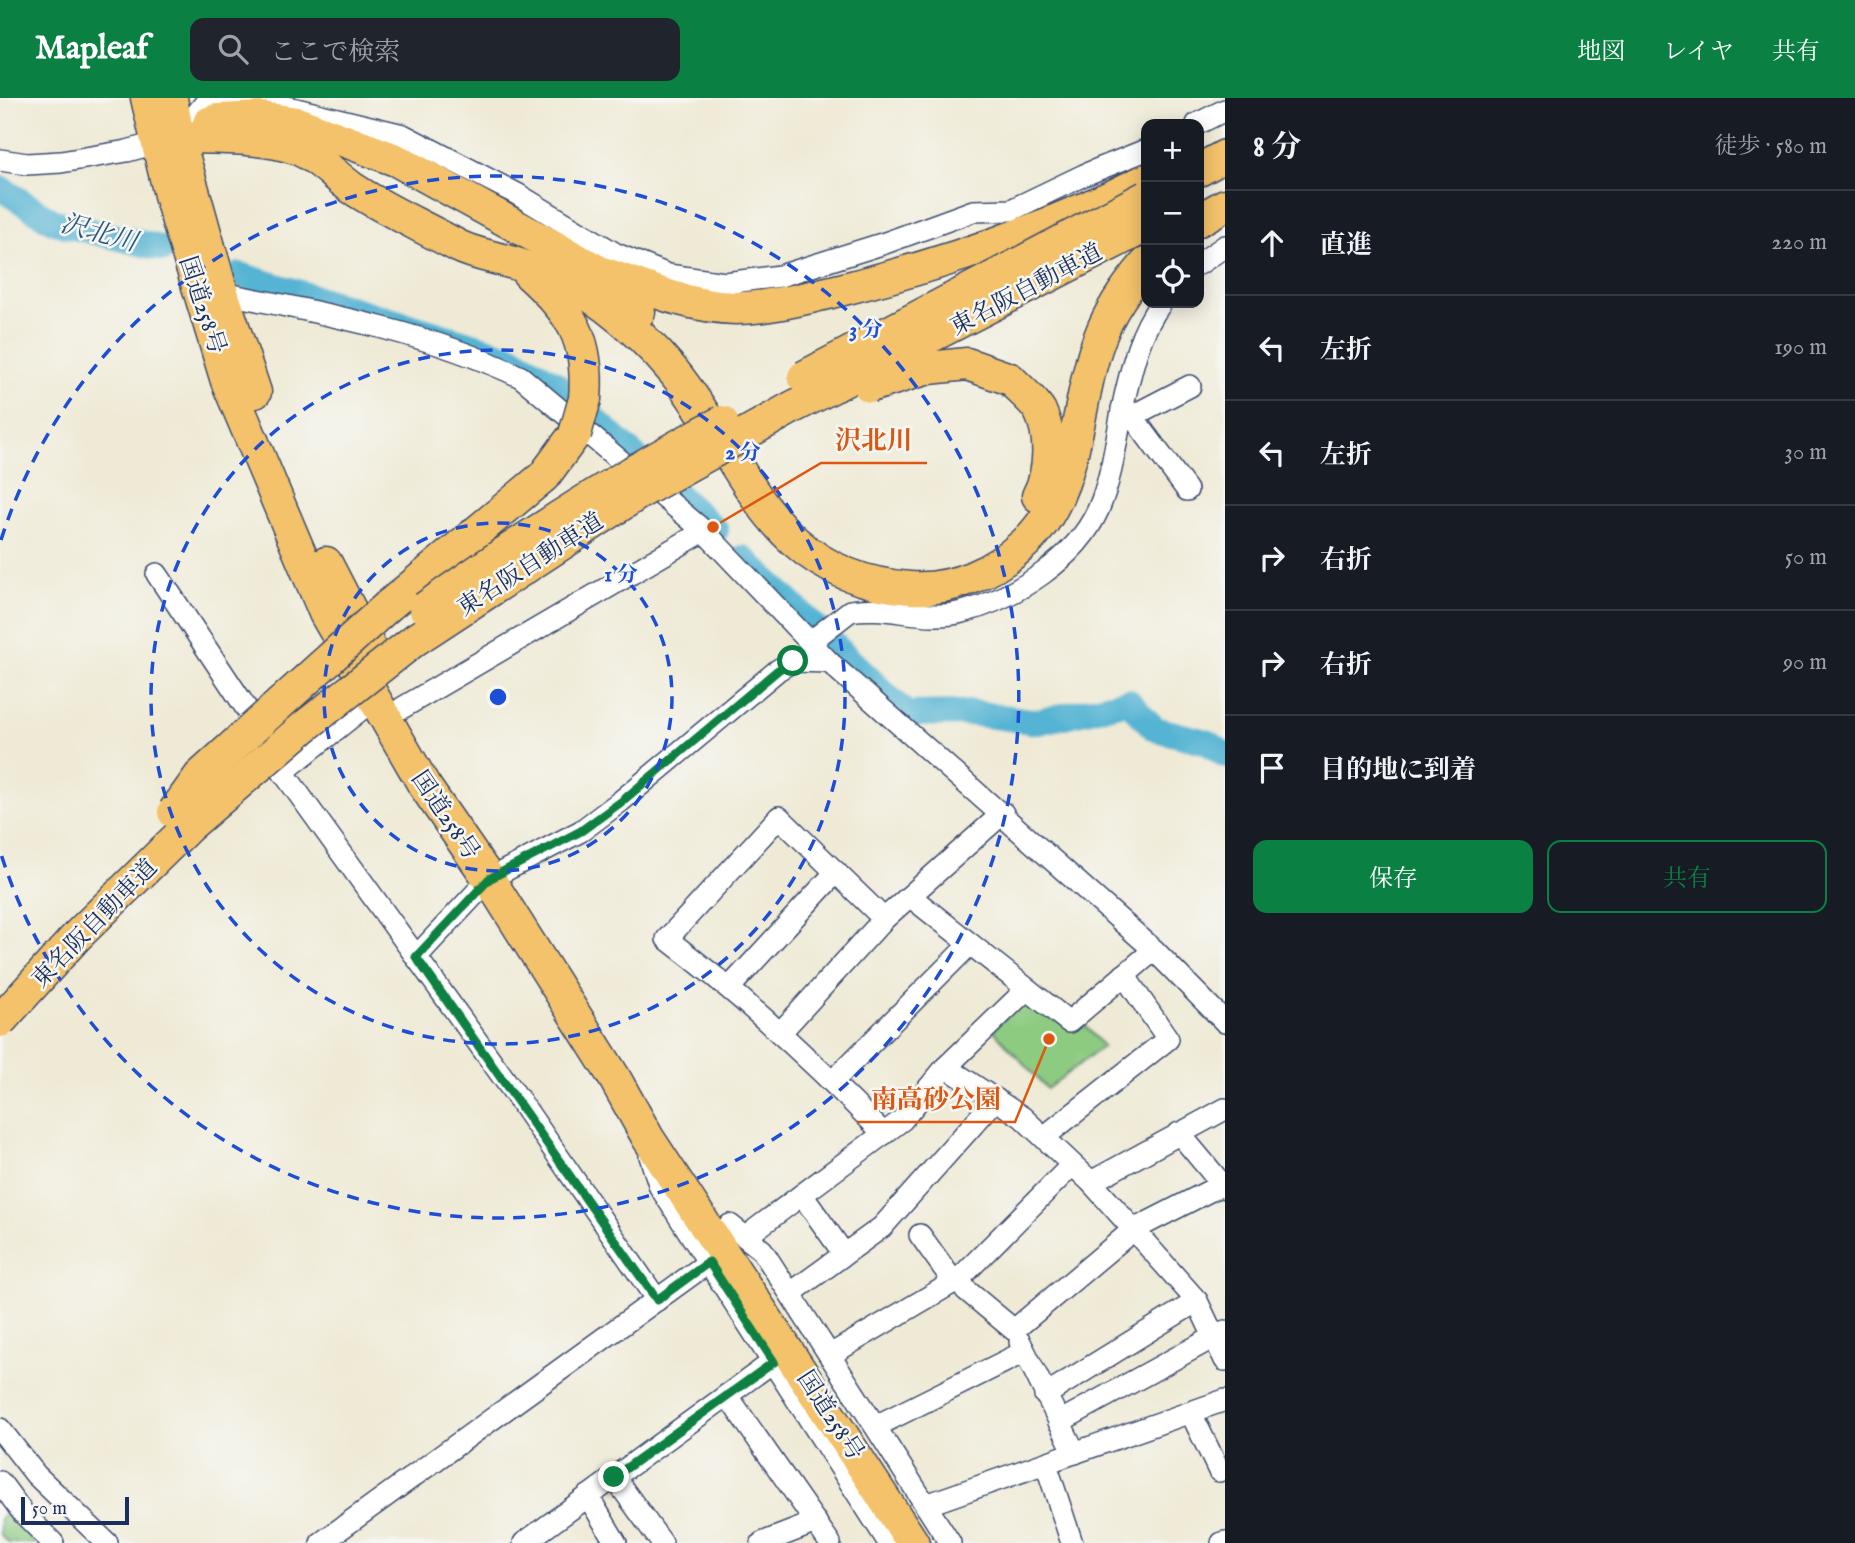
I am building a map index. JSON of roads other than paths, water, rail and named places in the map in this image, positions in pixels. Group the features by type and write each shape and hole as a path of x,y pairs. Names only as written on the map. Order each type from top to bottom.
{"highway":[{"name":"国道258号","path":"147,98 167,140 222,293 247,373 296,494 424,785 494,876 542,932 740,1231 933,1543"},
{"name":"国道258号","path":"171,98 167,140 198,296 227,381 325,613 388,703"},
{"path":"167,140 217,120 262,118 297,123 396,160 598,271 672,298 735,308 772,303 894,276 1060,218 1141,182"},
{"path":"167,140 242,140 299,149 355,190 463,248 565,279 638,334 674,372 755,496 804,550 852,578 879,586 941,587 980,574 1026,542 1041,524 1054,505 1068,467 1099,338 1114,308 1141,271"},
{"path":"1204,152 1225,142"},
{"path":"1204,167 1225,156"},
{"path":"1204,195 1225,184"},
{"name":"東名阪自動車道","path":"0,989 63,921 174,812 292,711 395,630 524,537 656,457 1141,200"},
{"path":"1204,220 1225,205"},
{"name":"東名阪自動車道","path":"0,1021 77,936 188,827 304,727 416,639 639,493 793,407 1141,229"},
{"path":"174,812 201,776 388,606 544,476 575,434 585,399 586,378 581,341 573,320 558,300 519,265"},
{"path":"577,533 608,523 838,398 929,368 967,364 1010,379 1039,410 1046,433 1048,456 1043,487 1031,507 999,543 976,557 945,568 914,572 865,564 820,540 795,518 748,458 702,381 668,339 598,271"},
{"name":"国道258号","path":"494,876 648,1138 913,1543"}],"street":[{"path":"0,160 27,164 61,162 127,151 167,140 206,102 263,101 403,135 517,194 615,254 668,275 725,283 780,276 885,243 973,211 1011,210 1084,175 1141,152"},
{"path":"1204,120 1225,110"},
{"path":"1204,235 1212,254"},
{"path":"222,293 361,321 496,365 521,377 704,531 817,636 828,662 1003,813 1154,950 1225,1022"},
{"path":"817,636 850,611 924,616 965,611 1021,589 1040,576 1082,535 1098,510 1127,412 1139,342 1158,308"},
{"path":"1127,412 1190,386"},
{"path":"1127,412 1187,491"},
{"path":"283,772 388,703 704,531"},
{"path":"157,574 251,717 283,772 657,1300"},
{"path":"416,957 494,876 581,831 621,802 778,670 793,661 828,662"},
{"path":"780,1033 884,919 1003,813"},
{"path":"884,919 779,817 667,939 730,987 833,1081 884,1134"},
{"path":"730,987 836,872"},
{"path":"911,897 1069,1022 1154,950"},
{"path":"833,1081 970,944"},
{"path":"1044,1137 1168,1039 1124,975"},
{"path":"740,1231 755,1229 902,1119 946,1067 1027,989"},
{"path":"946,1067 1022,1116 1071,1166 1091,1182 1197,1301 1219,1334 1225,1360"},
{"path":"791,1293 882,1227 996,1100"},
{"path":"1091,1182 1225,1109"},
{"path":"1014,1330 1133,1230 1224,1185 1179,1133"},
{"path":"648,1138 651,1167 660,1187 889,1543"},
{"path":"830,1355 956,1280 1071,1166"},
{"path":"802,1195 844,1254"},
{"path":"740,1231 762,1250 791,1293 950,1543"},
{"path":"920,1236 965,1290 1014,1330 1075,1453"},
{"path":"321,1543 709,1262"},
{"path":"1045,1395 1197,1301"},
{"path":"1059,1422 1219,1334"},
{"path":"876,1426 1024,1352"},
{"path":"528,1542 774,1362"},
{"path":"727,1395 830,1543"},
{"path":"926,1505 1225,1400"},
{"path":"1191,1413 1219,1471"},
{"path":"0,1429 36,1475 107,1543"},
{"path":"1046,1464 1065,1541"},
{"path":"614,1477 662,1543"},
{"path":"0,1482 18,1507 53,1543"},
{"path":"588,1496 616,1543"},
{"path":"762,1543 816,1522"}],"waterway":[{"name":"沢北川","path":"0,188 54,222 164,249"},
{"name":"沢北川","path":"240,275 512,357 556,384 716,530"},
{"name":"沢北川","path":"743,558 906,714 972,713 1038,722 1128,701 1155,729 1207,742 1225,755"}],"place":[{"name":"沢北川","path":"713,527"},
{"name":"南高砂公園","path":"1049,1039"}]}
